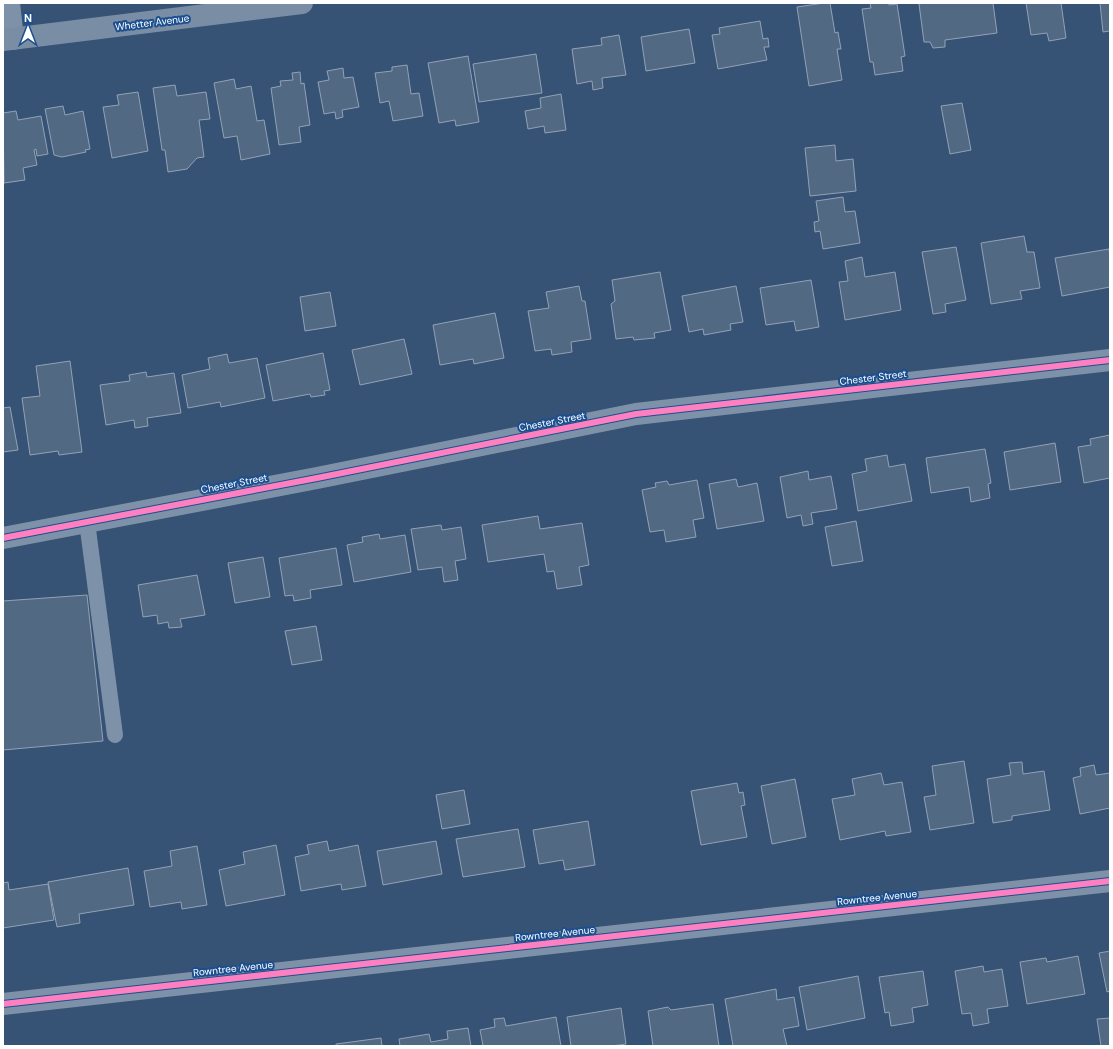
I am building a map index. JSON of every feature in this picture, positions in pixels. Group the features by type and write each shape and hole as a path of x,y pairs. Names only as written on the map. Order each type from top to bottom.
{"street":[{"path":"8,39 9,3"},
{"name":"Whetter Avenue","path":"8,39 302,3"},
{"name":"Chester Street","path":"3,538 636,414 1110,360"},
{"name":"Rowntree Avenue","path":"3,1004 1110,881"}],"lane":[{"path":"87,522 115,735"}],"building":[{"path":"830,3 835,33 838,32 841,49 837,49 842,80 809,86 797,7"},
{"path":"870,3 889,3 889,5 897,4 905,56 901,57 903,71 875,75 873,62 870,62 862,9 871,8"},
{"path":"993,3 997,33 945,40 945,47 933,48 930,42 924,42 919,4"},
{"path":"1026,3 1061,3 1066,38 1049,41 1047,33 1031,35"},
{"path":"1100,3 1110,3 1110,31 1103,32"},
{"path":"760,21 763,39 768,38 769,47 764,47 767,60 718,69 712,35 720,34 719,28"},
{"path":"689,29 695,63 646,71 641,37"},
{"path":"619,35 626,75 602,78 603,88 593,90 592,81 577,84 572,49 602,45 601,38"},
{"path":"536,54 542,93 479,102 473,64"},
{"path":"468,56 479,122 456,126 455,120 439,123 428,63"},
{"path":"407,65 411,94 419,93 423,116 393,121 389,101 380,103 375,73 392,71 392,67"},
{"path":"343,68 344,78 353,77 359,107 342,110 343,117 336,119 335,112 324,114 318,82 329,80 327,71"},
{"path":"300,72 301,84 304,83 310,125 299,127 301,142 279,145 271,88 281,86 280,81 293,80 292,73"},
{"path":"234,79 236,89 251,86 257,121 264,120 270,154 241,160 237,136 224,138 214,83"},
{"path":"175,85 177,96 206,92 210,119 199,120 204,157 197,158 187,169 168,172 165,150 162,150 153,88"},
{"path":"138,92 148,151 112,158 103,107 119,105 117,95"},
{"path":"561,94 566,130 545,133 544,126 528,129 525,111 541,108 540,98"},
{"path":"962,103 971,150 950,154 941,106"},
{"path":"63,106 65,115 83,111 90,149 85,150 86,152 62,157 54,155 45,109"},
{"path":"16,111 18,120 41,116 48,154 37,156 36,149 34,150 37,165 23,168 25,180 4,183 3,113"},
{"path":"835,145 836,161 853,159 856,191 810,196 805,148"},
{"path":"843,197 845,212 855,211 860,243 823,249 820,231 815,232 814,222 819,221 816,201"},
{"path":"1024,236 1027,252 1034,252 1040,288 1020,291 1022,299 991,304 981,243"},
{"path":"956,247 966,300 945,304 946,312 933,314 922,252"},
{"path":"1109,249 1110,287 1062,296 1055,258"},
{"path":"862,257 865,277 895,272 901,310 845,320 839,282 848,281 845,261"},
{"path":"660,272 671,330 654,333 655,338 634,340 633,337 616,339 611,304 615,301 612,280"},
{"path":"811,280 819,327 796,331 794,321 766,325 760,288"},
{"path":"579,286 582,301 585,301 591,339 571,342 572,352 552,355 551,349 535,351 528,311 549,308 546,292"},
{"path":"736,286 743,322 730,324 731,330 704,335 703,329 689,332 682,296"},
{"path":"330,292 336,326 305,331 300,297"},
{"path":"495,313 504,358 474,364 473,359 440,365 433,325"},
{"path":"404,339 412,374 360,385 352,350"},
{"path":"323,353 330,390 324,391 325,395 311,397 310,394 273,401 266,365"},
{"path":"227,354 229,363 257,358 265,398 221,407 220,402 188,408 182,375 210,369 208,358"},
{"path":"70,361 82,452 59,455 58,451 30,455 22,398 40,396 36,366"},
{"path":"146,372 147,377 174,373 181,413 147,418 148,426 135,428 134,420 106,425 100,385 130,381 129,375"},
{"path":"10,407 18,450 3,452 3,408"},
{"path":"1110,435 1110,478 1084,483 1078,447 1091,445 1090,439"},
{"path":"1055,443 1061,482 1010,490 1004,452"},
{"path":"985,449 991,483 988,484 990,498 971,502 969,487 931,493 926,458"},
{"path":"887,455 889,467 905,464 912,501 858,511 852,474 867,471 865,459"},
{"path":"808,471 809,480 831,476 837,509 811,513 813,524 803,526 801,515 787,518 780,477"},
{"path":"736,479 738,487 757,483 764,521 717,529 709,484"},
{"path":"697,480 704,518 693,520 696,537 666,542 664,530 650,532 642,490 656,487 655,483 667,481 669,485"},
{"path":"538,516 540,529 582,523 589,565 579,567 582,585 557,589 554,571 547,572 544,554 488,562 482,525"},
{"path":"856,521 863,561 832,566 825,527"},
{"path":"441,525 442,530 461,527 466,559 455,561 458,580 444,582 442,567 418,570 411,529"},
{"path":"379,534 380,539 405,535 411,572 354,582 347,545 363,542 362,537"},
{"path":"336,548 342,585 310,590 311,598 294,601 293,595 285,596 279,558"},
{"path":"263,557 270,597 235,603 228,563"},
{"path":"197,575 205,615 180,619 182,627 169,628 168,622 158,624 157,615 143,617 138,585"},
{"path":"87,595 103,741 3,750 3,601"},
{"path":"316,626 322,660 292,665 285,631"},
{"path":"964,761 974,823 930,830 924,797 936,795 932,766"},
{"path":"1022,762 1023,774 1044,771 1050,810 1012,816 1012,820 993,823 987,779 1011,775 1009,763"},
{"path":"1094,765 1096,775 1110,773 1110,808 1080,814 1073,778 1081,776 1080,768"},
{"path":"881,773 884,785 902,782 911,832 886,836 885,831 840,840 832,799 855,795 852,779"},
{"path":"795,779 806,837 772,844 761,786"},
{"path":"737,783 739,793 743,792 745,805 741,806 747,837 701,845 691,791"},
{"path":"464,790 470,824 442,829 436,795"},
{"path":"588,821 595,865 565,870 563,860 539,864 533,830"},
{"path":"518,829 525,867 463,877 456,839"},
{"path":"327,841 329,851 358,845 366,886 342,890 341,884 301,891 295,857 309,854 307,845"},
{"path":"436,841 442,874 383,885 377,851"},
{"path":"276,845 285,895 226,906 219,870 245,864 243,852"},
{"path":"197,846 207,905 182,909 181,902 150,907 144,871 172,866 170,851"},
{"path":"128,868 134,905 79,914 80,923 57,927 48,882"},
{"path":"8,882 9,890 48,884 54,920 3,928 3,883"},
{"path":"1110,951 1110,991 1107,992 1099,953"},
{"path":"1078,956 1085,994 1027,1004 1020,962 1046,958 1047,962"},
{"path":"983,966 984,972 1002,969 1008,1006 987,1009 989,1023 973,1026 971,1013 962,1014 955,971"},
{"path":"923,971 928,1005 912,1008 914,1022 891,1026 889,1012 885,1013 879,977"},
{"path":"858,976 865,1018 807,1030 799,987"},
{"path":"776,989 777,1000 794,997 799,1026 783,1029 787,1046 733,1046 725,999"},
{"path":"713,1004 719,1046 653,1046 648,1011 668,1007 671,1010"},
{"path":"621,1008 626,1044 612,1046 571,1046 567,1017"},
{"path":"556,1017 561,1046 483,1046 480,1030 495,1027 494,1019 504,1018 506,1026"},
{"path":"1110,1018 1110,1046 1101,1046 1097,1019"},
{"path":"468,1028 471,1046 400,1046 399,1039 429,1034 431,1042 448,1039 447,1031"},
{"path":"381,1038 382,1046 336,1046 336,1044"}],"cycle path":[{"path":"3,538 317,478 636,414 1110,360"},
{"path":"3,1004 1110,881"}]}
